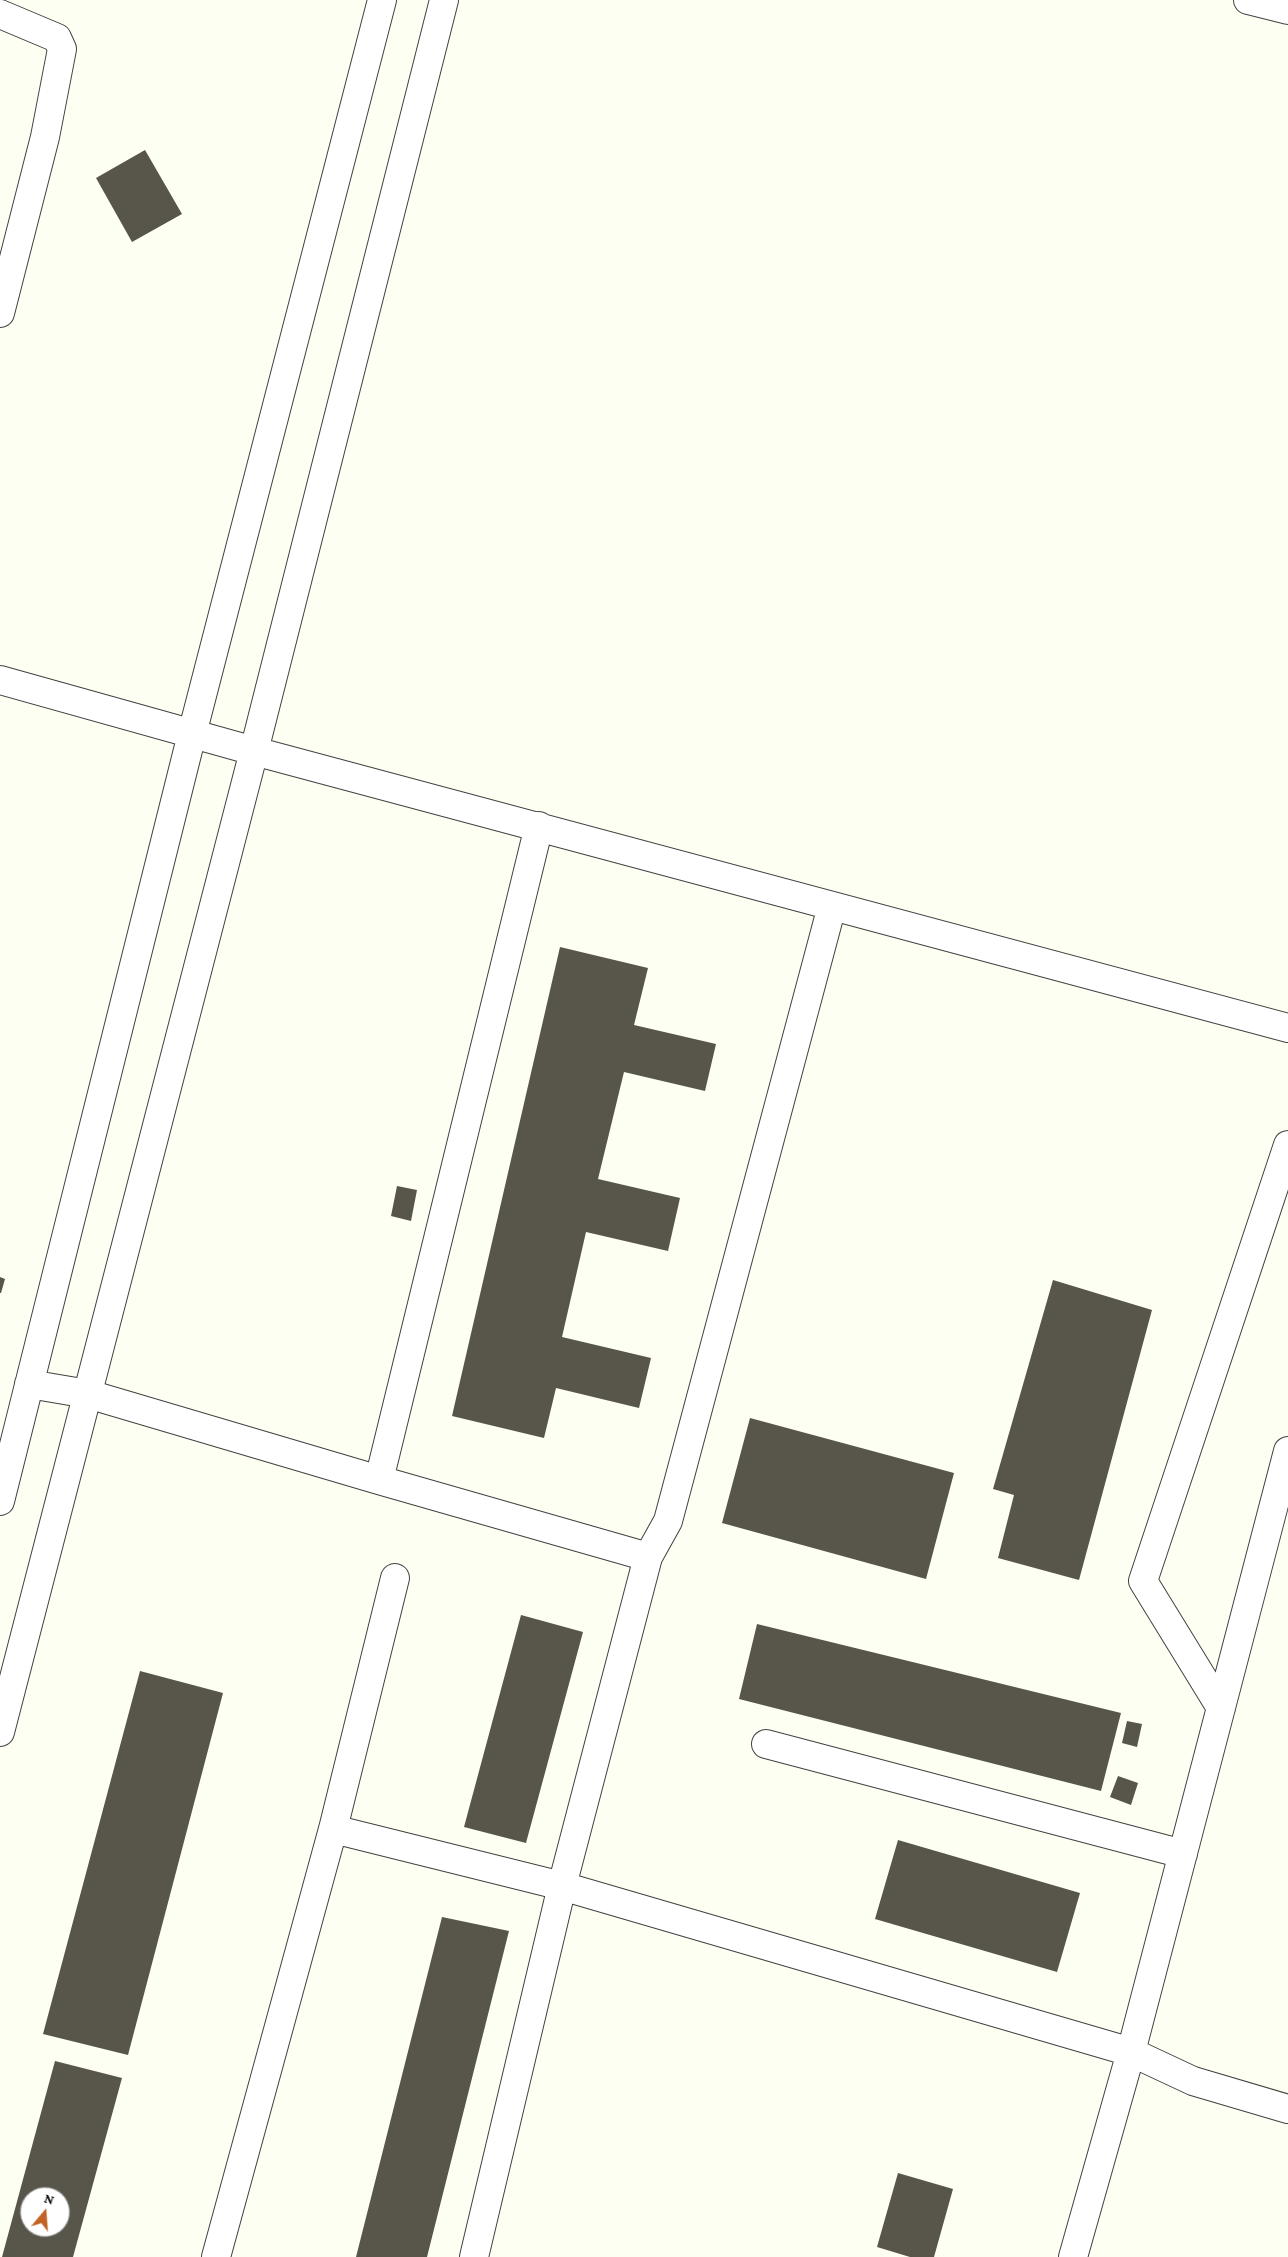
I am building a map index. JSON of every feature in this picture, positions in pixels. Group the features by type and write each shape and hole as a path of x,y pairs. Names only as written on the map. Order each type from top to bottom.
{"street":[{"path":"0,1501 192,734 382,0"},
{"path":"0,1732 254,751 444,0"},
{"path":"1248,0 1288,10"},
{"path":"0,14 57,38 62,49 45,138 0,313"},
{"path":"0,680 254,751 1288,1028"},
{"path":"379,1480 539,826"},
{"path":"474,2257 562,1886 648,1557 668,1521 832,906"},
{"path":"1221,1708 1143,1581 1288,1145"},
{"path":"29,1384 88,1394 648,1557"},
{"path":"1074,2257 1131,2052 1288,1450"},
{"path":"216,2257 332,1829 395,1578"},
{"path":"766,1744 1183,1854"},
{"path":"332,1829 562,1886 1131,2052 1193,2081 1288,2109"}],"building":[{"path":"145,150 182,214 132,242 96,178"},
{"path":"560,947 648,968 634,1025 716,1044 705,1091 624,1072 598,1179 680,1198 668,1251 586,1232 562,1337 651,1358 639,1408 556,1388 544,1438 452,1416"},
{"path":"397,1186 417,1190 411,1221 391,1216"},
{"path":"0,1277 5,1279 1,1293 0,1293"},
{"path":"1053,1280 1152,1310 1079,1580 998,1558 1014,1495 993,1489"},
{"path":"750,1418 954,1473 926,1579 722,1523"},
{"path":"521,1615 583,1632 526,1843 464,1827"},
{"path":"757,1624 1121,1713 1101,1791 739,1699"},
{"path":"140,1671 223,1693 128,2055 43,2034"},
{"path":"1127,1721 1142,1724 1137,1747 1122,1743"},
{"path":"1118,1776 1138,1783 1131,1805 1110,1797"},
{"path":"898,1840 1080,1893 1057,1972 875,1919"},
{"path":"442,1917 509,1931 427,2257 356,2257"},
{"path":"55,2061 122,2078 73,2257 2,2257 20,2190 20,2237 70,2237 70,2187 21,2187"},
{"path":"898,2173 953,2189 934,2257 910,2257 877,2247"}]}
